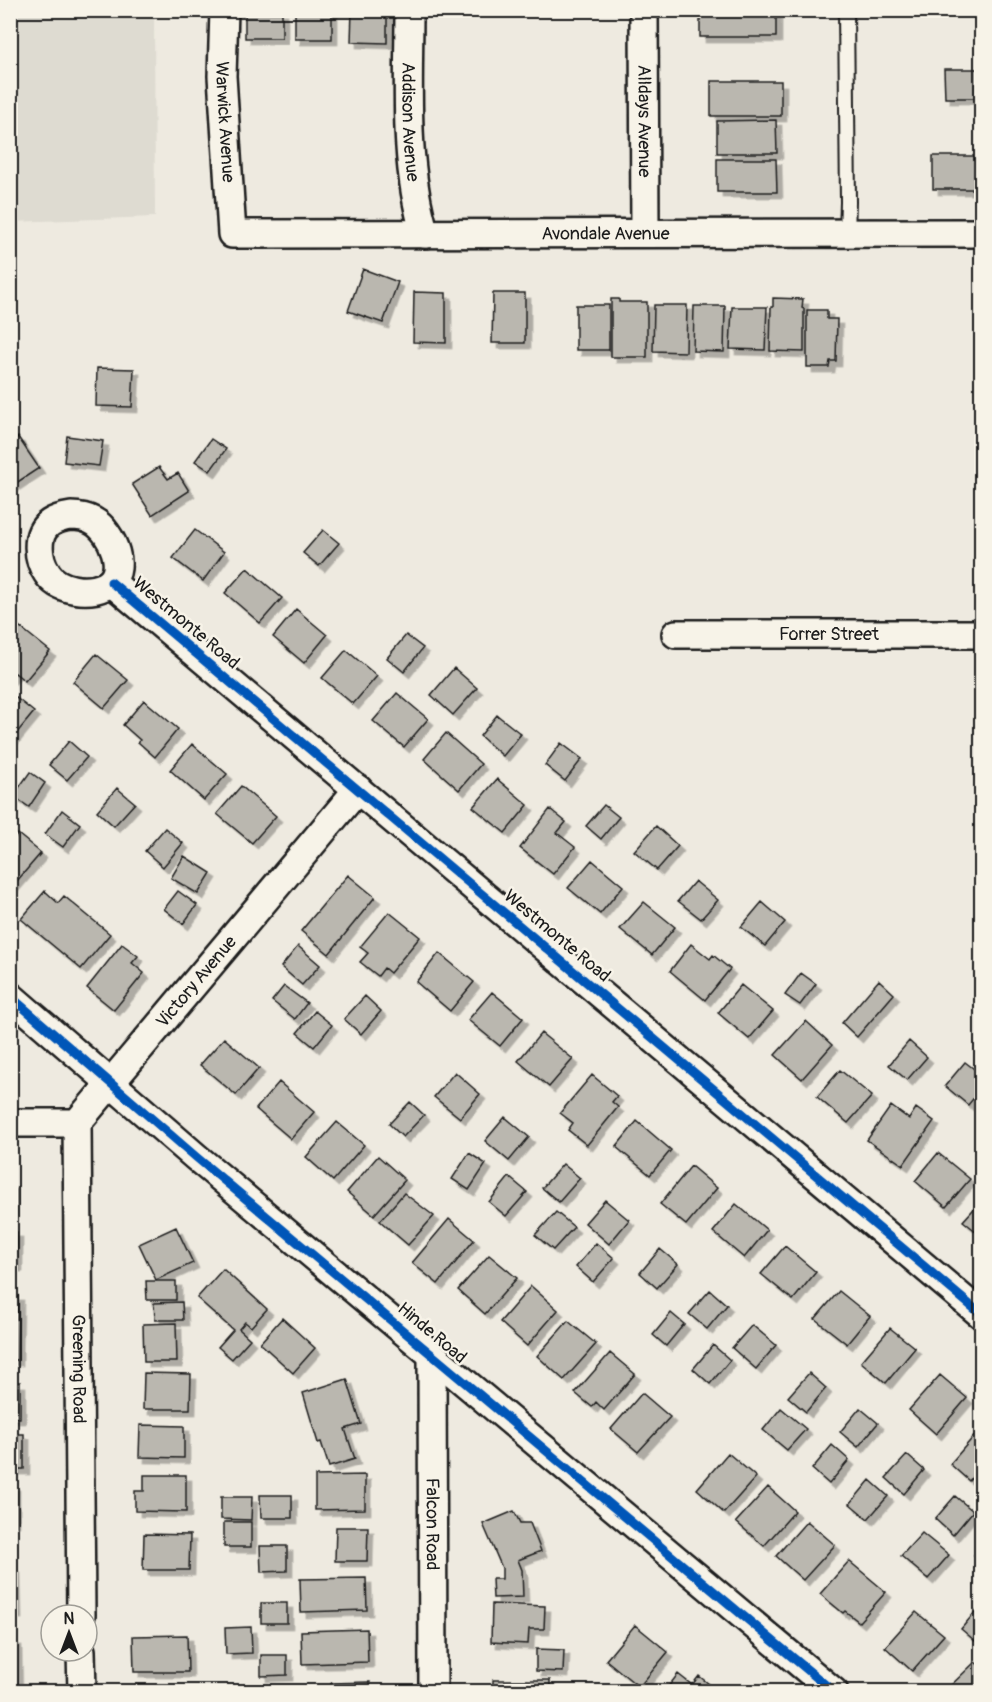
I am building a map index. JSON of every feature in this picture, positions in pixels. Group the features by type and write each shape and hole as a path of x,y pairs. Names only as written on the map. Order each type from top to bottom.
{"street":[{"name":"Warwick Avenue","path":"224,10 222,76 232,234"},
{"name":"Addison Avenue","path":"409,10 409,151 417,208 425,234"},
{"name":"Alldays Avenue","path":"644,10 645,233"},
{"name":"Avondale Avenue","path":"232,234 981,233"},
{"name":"Westmonte Road","path":"111,582 981,1315"},
{"name":"Forrer Street","path":"676,634 981,634"},
{"name":"Victory Avenue","path":"77,1123 358,789"},
{"name":"Hinde Road","path":"10,996 111,1081 196,1157 834,1692"},
{"path":"10,1123 77,1123"},
{"name":"Greening Road","path":"77,1123 81,1603"},
{"name":"Falcon Road","path":"432,1354 433,1692"},
{"path":"81,1663 82,1692"}],"lane":[{"path":"846,10 847,234"}],"shaded area":[{"path":"10,11 154,11 155,217 11,222"}],"building":[{"path":"245,10 282,10 282,38 245,38"},
{"path":"295,10 332,10 332,39 295,39"},
{"path":"352,10 387,10 387,43 351,42"},
{"path":"700,10 776,10 776,37 700,37"},
{"path":"944,69 982,69 982,98 945,98"},
{"path":"711,81 781,81 781,116 711,116"},
{"path":"776,120 777,153 717,153 717,121"},
{"path":"933,156 982,156 982,189 933,189"},
{"path":"717,159 776,159 777,192 717,192"},
{"path":"363,269 398,282 383,323 348,311"},
{"path":"414,292 446,293 446,343 413,342"},
{"path":"493,293 525,293 525,343 492,343"},
{"path":"773,298 803,299 804,352 770,351"},
{"path":"611,299 619,299 619,302 647,302 647,357 611,357"},
{"path":"576,305 609,305 609,350 576,350"},
{"path":"654,305 687,305 686,352 653,351"},
{"path":"694,306 725,306 724,352 693,351"},
{"path":"732,307 767,307 765,350 730,349"},
{"path":"807,310 827,310 827,319 837,319 836,361 830,361 829,367 807,367"},
{"path":"97,368 134,369 132,407 96,406"},
{"path":"67,436 103,441 99,466 64,462"},
{"path":"18,437 39,468 10,487 10,442"},
{"path":"211,439 226,449 210,471 195,461"},
{"path":"159,467 168,479 178,473 189,491 152,515 132,484"},
{"path":"195,530 224,552 203,581 173,558"},
{"path":"323,530 339,543 319,566 303,553"},
{"path":"247,568 282,598 260,623 225,593"},
{"path":"296,609 327,635 304,663 273,637"},
{"path":"10,619 50,651 25,681 15,673 10,678"},
{"path":"406,635 423,648 404,672 387,658"},
{"path":"346,650 377,676 353,704 322,678"},
{"path":"96,654 128,680 104,708 73,682"},
{"path":"454,668 477,688 453,715 431,695"},
{"path":"10,693 34,712 11,740 10,739"},
{"path":"397,693 428,719 404,747 373,721"},
{"path":"144,700 178,729 155,757 123,725"},
{"path":"497,715 521,734 503,756 480,736"},
{"path":"446,733 481,764 459,790 424,759"},
{"path":"69,741 87,757 67,780 49,765"},
{"path":"561,743 582,759 565,781 545,765"},
{"path":"192,744 227,774 204,800 170,770"},
{"path":"30,772 45,783 29,807 13,796"},
{"path":"497,779 528,805 505,833 473,807"},
{"path":"241,786 276,816 252,843 217,814"},
{"path":"117,788 135,803 114,826 97,811"},
{"path":"604,805 619,817 601,839 586,826"},
{"path":"550,809 566,822 557,833 575,847 553,874 520,848"},
{"path":"62,810 80,824 63,847 45,834"},
{"path":"656,826 678,846 657,870 634,851"},
{"path":"165,828 183,843 163,867 145,851"},
{"path":"18,834 41,853 10,889 10,843"},
{"path":"184,856 211,873 198,894 171,878"},
{"path":"592,860 623,886 600,914 568,888"},
{"path":"348,875 375,897 329,954 301,931"},
{"path":"695,881 718,900 701,919 678,901"},
{"path":"45,891 58,903 64,896 110,934 81,969 21,919"},
{"path":"178,891 197,905 183,924 164,909"},
{"path":"644,902 675,927 652,955 620,929"},
{"path":"762,902 785,922 765,946 741,927"},
{"path":"389,912 420,937 390,973 384,968 378,976 360,962 368,953 360,947"},
{"path":"122,944 138,956 132,963 144,973 114,1010 87,988"},
{"path":"691,944 710,959 713,955 730,969 705,1000 670,971"},
{"path":"298,946 320,965 302,985 281,967"},
{"path":"439,953 474,982 450,1011 416,982"},
{"path":"801,973 816,984 800,1005 785,995"},
{"path":"879,980 894,994 857,1037 842,1023"},
{"path":"741,985 773,1011 749,1039 718,1013"},
{"path":"284,986 307,1003 295,1019 272,1001"},
{"path":"492,992 523,1018 500,1046 468,1020"},
{"path":"365,996 381,1011 361,1034 344,1019"},
{"path":"315,1011 332,1025 314,1047 297,1033"},
{"path":"806,1021 832,1045 802,1079 775,1055"},
{"path":"541,1033 573,1059 549,1087 518,1061"},
{"path":"224,1038 259,1068 236,1095 200,1065"},
{"path":"909,1041 927,1057 907,1080 889,1065"},
{"path":"965,1062 982,1075 982,1088 968,1105 945,1086"},
{"path":"840,1070 872,1096 848,1123 817,1097"},
{"path":"455,1072 480,1094 460,1118 434,1097"},
{"path":"592,1075 617,1096 612,1102 618,1107 587,1145 568,1130 573,1123 560,1113"},
{"path":"279,1082 314,1112 291,1139 256,1109"},
{"path":"410,1102 424,1115 403,1137 389,1124"},
{"path":"891,1106 909,1119 916,1108 934,1121 903,1165 867,1140"},
{"path":"505,1117 529,1137 509,1161 485,1141"},
{"path":"637,1121 671,1150 650,1175 616,1147"},
{"path":"337,1122 364,1145 333,1181 306,1157"},
{"path":"469,1153 486,1164 469,1190 452,1179"},
{"path":"938,1153 970,1179 946,1207 915,1181"},
{"path":"378,1156 405,1180 374,1215 347,1192"},
{"path":"563,1164 580,1178 559,1202 542,1188"},
{"path":"691,1166 717,1188 686,1225 660,1204"},
{"path":"509,1177 527,1192 506,1216 489,1202"},
{"path":"10,1184 12,1184 12,1214 10,1214"},
{"path":"404,1193 434,1216 408,1245 380,1221"},
{"path":"605,1200 629,1220 609,1244 585,1223"},
{"path":"982,1200 982,1236 963,1221"},
{"path":"736,1204 767,1230 744,1258 713,1232"},
{"path":"556,1212 574,1227 553,1250 535,1235"},
{"path":"449,1219 474,1240 438,1284 412,1263"},
{"path":"176,1227 193,1263 156,1280 139,1244"},
{"path":"10,1232 17,1232 17,1266 10,1266"},
{"path":"596,1243 614,1258 593,1282 576,1267"},
{"path":"785,1246 816,1272 793,1300 761,1274"},
{"path":"660,1249 678,1264 657,1288 640,1273"},
{"path":"489,1255 517,1278 485,1314 458,1290"},
{"path":"223,1269 267,1309 251,1327 245,1322 239,1329 250,1339 232,1359 218,1347 233,1330 197,1298"},
{"path":"146,1281 176,1281 176,1300 147,1300"},
{"path":"531,1286 558,1310 527,1346 500,1322"},
{"path":"710,1290 727,1305 707,1329 689,1314"},
{"path":"839,1291 870,1316 847,1344 815,1319"},
{"path":"10,1295 18,1295 17,1360 10,1360"},
{"path":"182,1302 183,1320 155,1320 154,1303"},
{"path":"671,1313 684,1324 666,1346 653,1335"},
{"path":"282,1318 315,1348 293,1373 260,1343"},
{"path":"568,1321 596,1344 564,1380 537,1356"},
{"path":"176,1323 177,1362 144,1362 143,1324"},
{"path":"752,1325 776,1345 756,1369 732,1348"},
{"path":"890,1328 915,1348 886,1383 861,1362"},
{"path":"713,1345 730,1360 710,1384 693,1369"},
{"path":"610,1353 635,1374 604,1410 596,1402 592,1407 575,1393"},
{"path":"144,1373 191,1374 190,1409 143,1409"},
{"path":"809,1373 826,1388 806,1412 788,1397"},
{"path":"940,1375 967,1398 936,1434 909,1410"},
{"path":"347,1379 361,1424 345,1429 355,1459 329,1467 321,1442 318,1443 303,1393"},
{"path":"10,1382 20,1382 20,1418 10,1418"},
{"path":"642,1393 670,1417 638,1452 611,1429"},
{"path":"781,1408 806,1429 787,1450 763,1430"},
{"path":"860,1408 878,1423 858,1447 840,1432"},
{"path":"140,1425 184,1426 184,1458 139,1457"},
{"path":"982,1427 982,1472 979,1469 969,1481 950,1464"},
{"path":"10,1434 24,1434 24,1469 10,1469"},
{"path":"832,1445 849,1460 829,1484 812,1469"},
{"path":"728,1453 756,1477 724,1513 697,1489"},
{"path":"907,1455 924,1470 904,1494 886,1478"},
{"path":"144,1475 186,1475 186,1512 135,1511 135,1491 144,1491"},
{"path":"365,1475 365,1509 315,1510 315,1476"},
{"path":"870,1480 888,1496 868,1519 850,1504"},
{"path":"10,1485 14,1485 14,1521 10,1521"},
{"path":"768,1487 795,1511 764,1546 736,1522"},
{"path":"260,1495 292,1495 292,1518 261,1518"},
{"path":"955,1496 973,1511 953,1535 935,1519"},
{"path":"221,1497 252,1497 251,1520 221,1519"},
{"path":"514,1511 520,1523 530,1523 541,1551 518,1560 522,1570 523,1597 493,1598 492,1579 502,1579 502,1568 483,1524"},
{"path":"807,1521 835,1545 803,1580 776,1556"},
{"path":"224,1522 251,1522 251,1547 224,1547"},
{"path":"336,1527 368,1527 367,1561 335,1561"},
{"path":"922,1533 949,1555 928,1579 901,1556"},
{"path":"144,1534 190,1535 189,1570 143,1570"},
{"path":"260,1546 287,1546 287,1571 261,1572"},
{"path":"982,1547 982,1561 974,1555"},
{"path":"849,1561 886,1592 859,1622 845,1611 843,1613 820,1594"},
{"path":"10,1568 15,1568 16,1613 10,1613"},
{"path":"366,1578 367,1610 301,1612 300,1579"},
{"path":"261,1603 287,1603 287,1623 261,1623"},
{"path":"492,1604 545,1606 544,1629 529,1629 528,1644 491,1642"},
{"path":"980,1606 982,1608 981,1646 961,1629"},
{"path":"916,1612 944,1635 912,1671 885,1647"},
{"path":"635,1625 668,1652 639,1687 606,1660"},
{"path":"251,1627 252,1653 226,1654 225,1628"},
{"path":"367,1629 368,1662 302,1664 301,1631"},
{"path":"187,1635 188,1672 134,1672 133,1636"},
{"path":"10,1640 16,1640 17,1692 10,1692"},
{"path":"536,1649 564,1650 563,1672 536,1671"},
{"path":"261,1655 287,1655 287,1675 261,1676"},
{"path":"975,1662 982,1668 982,1692 944,1692"},
{"path":"678,1674 692,1685 699,1676 719,1692 664,1692"},
{"path":"493,1680 550,1680 550,1692 493,1692"},
{"path":"370,1682 371,1692 331,1692 331,1683"},
{"path":"293,1688 293,1692 259,1692 258,1689"}],"cycle path":[{"path":"111,582 982,1315"},
{"path":"10,996 196,1157 834,1692"}]}
